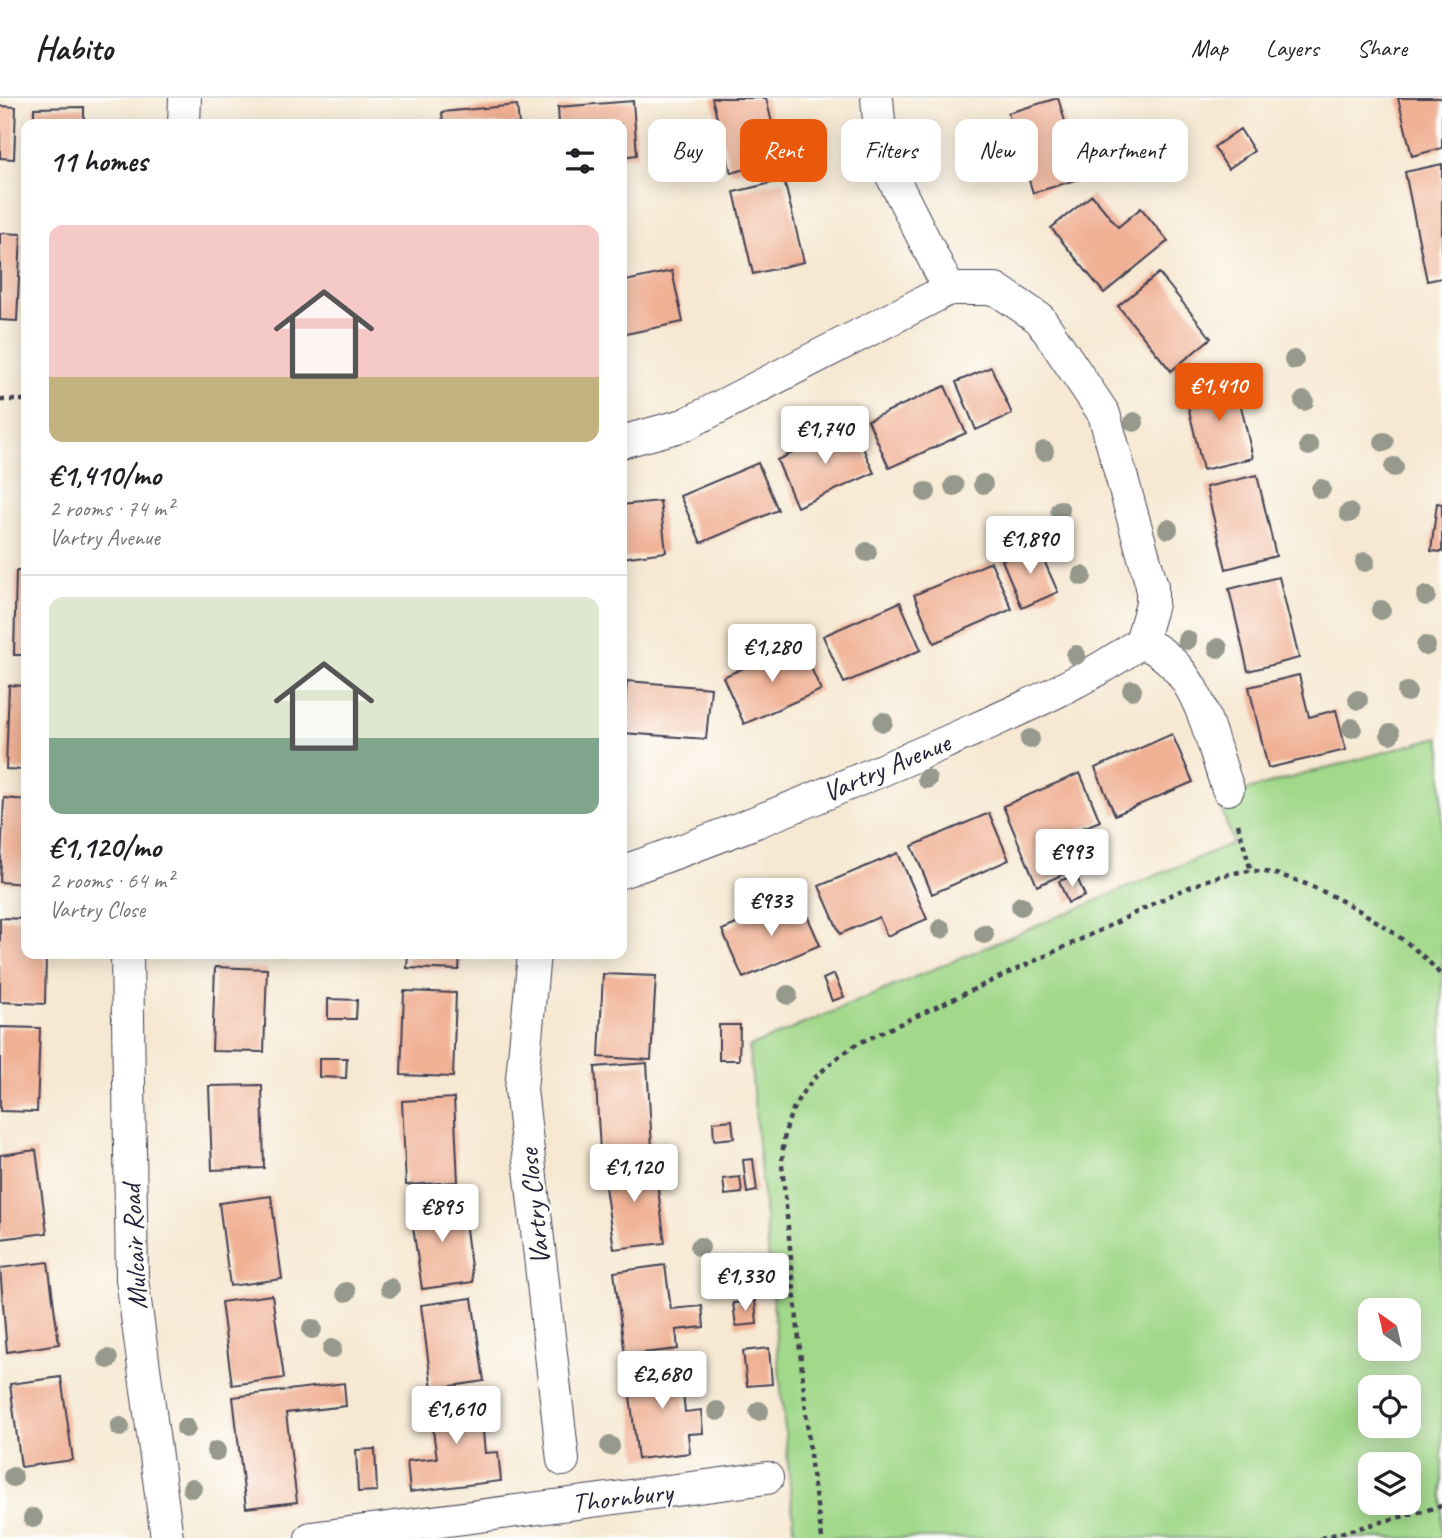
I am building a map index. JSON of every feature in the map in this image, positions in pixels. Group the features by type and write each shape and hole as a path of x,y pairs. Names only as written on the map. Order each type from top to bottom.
{"street":[{"path":"184,119 185,98"},
{"path":"877,98 883,156 949,289"},
{"path":"627,440 684,425 949,289 996,289 1040,319 1104,414 1152,586 1152,604 1141,642 1157,648 1191,684 1228,789"},
{"name":"Vartry Avenue","path":"627,870 733,831 1046,699 1105,667 1141,642"},
{"name":"Mulcair Road","path":"127,959 132,1279 167,1538"},
{"name":"Vartry Close","path":"534,959 521,1089 563,1460"},
{"name":"Thornbury","path":"311,1538 767,1478"}],"path":[{"path":"0,400 21,400"},
{"path":"1228,789 1251,871"},
{"path":"822,1538 812,1474 782,1166 782,1134 790,1113 807,1087 828,1063 857,1044 1186,890 1251,871 1286,875 1321,890 1409,942 1442,976"},
{"path":"1321,1538 1442,1506"},
{"path":"1349,1531 1351,1538"}],"green space":[{"path":"1439,737 1442,750 1442,1538 795,1538 749,1047 1233,843 1218,798"}],"building":[{"path":"712,98 766,98 771,119 740,119 740,171 731,173 726,153 726,119 717,119"},
{"path":"1058,98 1064,119 1052,119 1052,182 1069,182 1033,193 1030,182 1038,182 1038,119 1010,119 1008,113"},
{"path":"1398,98 1442,98 1442,148 1412,156"},
{"path":"633,101 637,155 627,156 627,119 559,119 558,107"},
{"path":"517,105 518,119 443,119 442,112"},
{"path":"0,106 16,107 14,159 0,158"},
{"path":"84,107 84,119 34,119 34,108"},
{"path":"1240,129 1254,151 1228,169 1214,147"},
{"path":"1442,164 1442,278 1427,281 1405,172"},
{"path":"784,182 804,262 753,274 734,192"},
{"path":"1092,195 1118,227 1141,208 1168,241 1104,293 1051,228"},
{"path":"0,233 21,234 17,321 0,320"},
{"path":"672,271 683,322 627,334 627,281"},
{"path":"1159,273 1211,338 1171,371 1118,306"},
{"path":"991,367 1012,414 976,430 956,382"},
{"path":"1234,376 1253,458 1203,470 1184,389"},
{"path":"945,386 966,433 889,468 868,420"},
{"path":"853,425 874,473 797,507 777,460"},
{"path":"758,463 778,510 701,543 680,496"},
{"path":"1257,475 1276,556 1226,569 1206,487"},
{"path":"660,501 666,552 627,557 627,504"},
{"path":"1437,503 1442,504 1442,552 1431,551"},
{"path":"1037,545 1058,592 1022,608 1002,560"},
{"path":"991,562 1012,609 934,643 914,595"},
{"path":"16,571 21,571 21,655 14,655"},
{"path":"1279,577 1299,658 1248,671 1229,589"},
{"path":"900,602 921,650 844,683 823,636"},
{"path":"800,643 821,690 744,724 723,677"},
{"path":"1299,675 1309,717 1336,710 1346,750 1268,768 1249,687"},
{"path":"627,681 711,688 706,739 627,733"},
{"path":"9,685 21,686 21,770 6,769"},
{"path":"1172,734 1193,782 1115,815 1095,768"},
{"path":"1080,773 1100,821 1061,837 1075,869 1037,886 1003,806"},
{"path":"4,798 21,800 21,884 0,882"},
{"path":"989,813 1009,860 932,894 912,846"},
{"path":"898,853 927,919 887,936 879,917 840,934 819,886"},
{"path":"1076,875 1085,896 1068,903 1059,881"},
{"path":"799,897 820,945 743,978 722,930"},
{"path":"0,918 21,919 21,959 46,959 45,1004 0,1002"},
{"path":"408,959 460,959 459,970 407,968"},
{"path":"215,967 267,969 264,1052 212,1051"},
{"path":"603,974 656,976 651,1060 599,1057"},
{"path":"834,974 844,997 832,1001 823,979"},
{"path":"404,991 456,993 453,1077 401,1075"},
{"path":"328,999 357,1000 356,1019 328,1019"},
{"path":"719,1025 740,1025 739,1060 719,1060"},
{"path":"0,1027 40,1028 37,1112 0,1111"},
{"path":"319,1058 347,1058 346,1078 319,1077"},
{"path":"647,1063 652,1147 600,1151 595,1067"},
{"path":"262,1085 264,1168 212,1170 209,1086"},
{"path":"454,1098 458,1182 406,1185 402,1101"},
{"path":"732,1120 734,1138 714,1140 713,1122"},
{"path":"36,1150 47,1233 0,1239 0,1155"},
{"path":"654,1159 665,1243 614,1249 602,1166"},
{"path":"753,1159 757,1191 747,1193 743,1160"},
{"path":"740,1177 742,1193 725,1195 723,1179"},
{"path":"271,1196 282,1279 230,1286 219,1203"},
{"path":"462,1199 473,1282 422,1289 410,1206"},
{"path":"48,1262 59,1344 7,1352 0,1268"},
{"path":"665,1265 671,1309 702,1306 704,1327 676,1330 678,1349 625,1355 614,1272"},
{"path":"272,1295 284,1378 232,1385 221,1302"},
{"path":"472,1298 484,1381 432,1389 421,1305"},
{"path":"755,1301 757,1324 736,1326 733,1303"},
{"path":"769,1348 772,1384 747,1386 743,1351"},
{"path":"688,1364 691,1392 683,1393 685,1412 701,1410 703,1433 688,1434 690,1453 638,1459 627,1372"},
{"path":"61,1377 73,1460 21,1467 10,1384"},
{"path":"344,1383 346,1406 286,1413 297,1502 246,1508 233,1397"},
{"path":"479,1389 485,1453 498,1452 501,1481 410,1492 407,1461 437,1458 428,1396"},
{"path":"375,1449 377,1491 358,1492 356,1450"}]}
